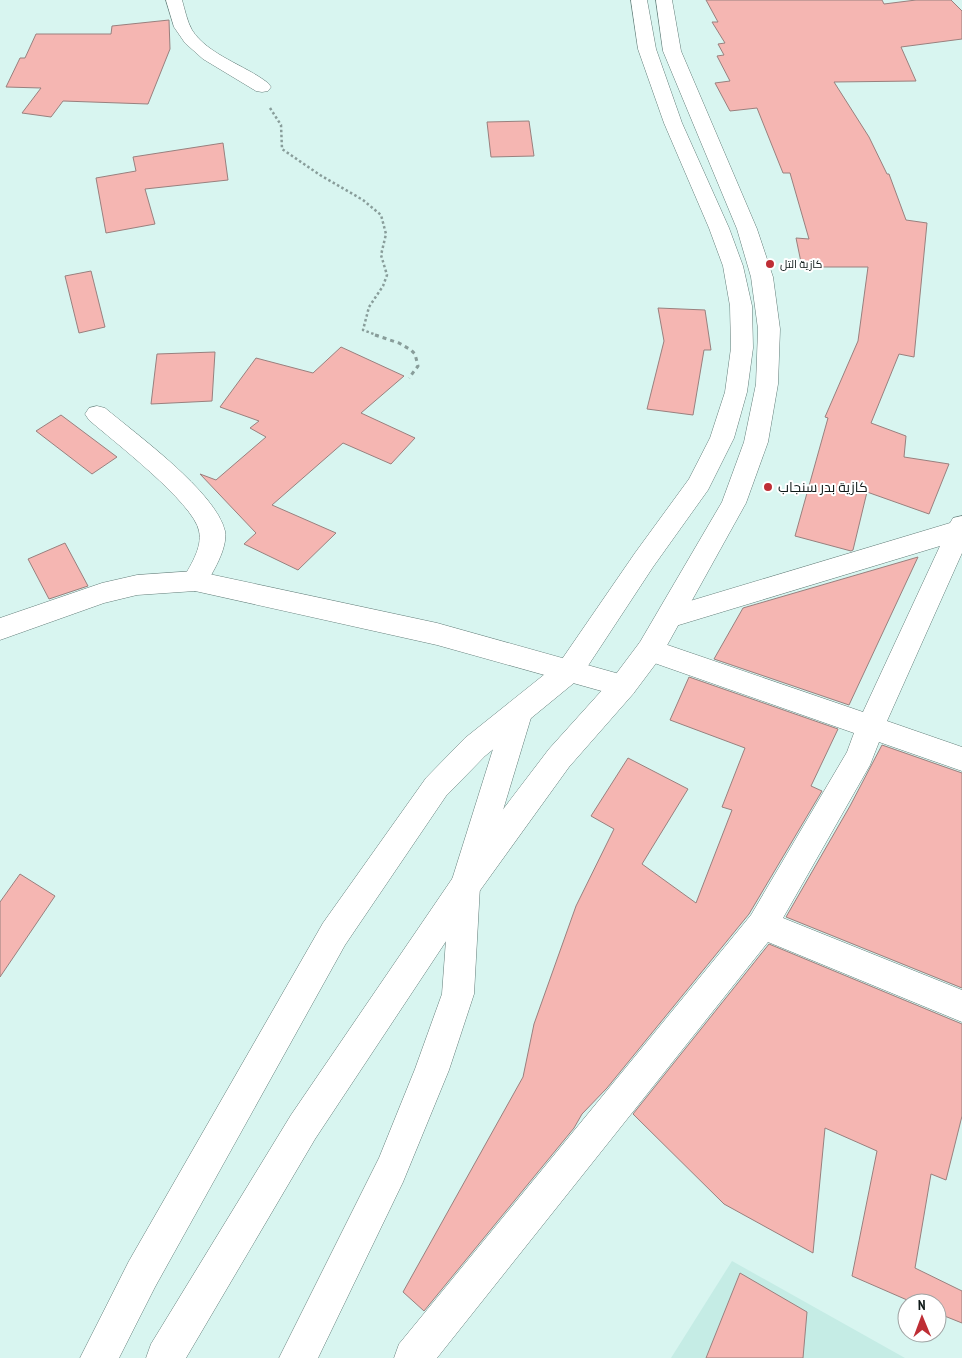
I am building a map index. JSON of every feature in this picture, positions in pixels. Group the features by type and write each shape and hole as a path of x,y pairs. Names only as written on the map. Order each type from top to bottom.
{"main road":[{"path":"174,0 180,23 190,39 208,54 253,79 262,87"},
{"path":"99,1358 142,1274 334,934 436,787 475,747 570,670 644,560 699,484 722,438 736,392 742,348 740,306 733,266 719,228 673,123 650,58 639,0"},
{"path":"165,1358 303,1126 465,886 559,758 623,686 650,650 734,503 753,451 767,384 769,329 762,277 747,229 672,51 664,0"},
{"path":"97,414 161,468 206,516 211,527 211,545 195,582"},
{"path":"669,617 961,527"},
{"path":"414,1358 762,925 860,756 870,727 961,527"},
{"path":"0,630 120,589 137,585 195,582 437,634 623,686"},
{"path":"650,650 962,759"},
{"path":"298,1358 391,1170 432,1070 458,994 465,886 519,711"},
{"path":"762,925 962,1006"}],"path":[{"path":"262,87 271,110 281,124 282,149 320,175 363,200 381,215 386,234 381,255 387,275 383,286 369,307 363,330 375,337 406,345 415,354 418,366 409,378"}],"shaded area":[{"path":"732,1261 905,1358 671,1358"}],"building":[{"path":"706,0 882,0 884,4 916,0 951,0 962,11 962,39 901,47 916,81 834,82 869,137 887,174 889,174 906,220 927,223 914,357 899,354 871,423 906,436 904,457 949,464 929,514 867,492 853,550 851,551 795,536 828,418 825,417 858,341 868,267 802,267 796,238 809,239 790,173 783,173 757,108 730,111 715,83 730,81 717,56 724,55 718,44 725,43 712,22 718,22"},
{"path":"169,20 170,49 148,104 63,101 51,117 22,113 41,88 6,87 20,58 25,58 36,34 111,34 112,26"},
{"path":"529,121 534,156 491,157 487,122"},
{"path":"223,143 228,180 145,189 155,224 106,233 96,178 136,171 133,157"},
{"path":"91,271 105,327 79,333 65,276"},
{"path":"658,308 705,310 711,350 704,350 693,415 647,409 664,341"},
{"path":"341,347 404,376 361,413 415,438 391,464 343,443 272,505 336,533 298,570 244,544 256,533 200,474 216,480 266,437 250,428 259,421 220,407 256,358 313,373"},
{"path":"215,352 212,401 151,404 157,354"},
{"path":"61,415 117,457 92,474 36,431"},
{"path":"65,543 88,586 49,599 28,559"},
{"path":"918,557 849,705 714,659 743,608"},
{"path":"689,677 838,729 811,786 822,791 749,914 607,1088 582,1114 574,1128 424,1311 403,1292 523,1077 534,1024 576,906 614,829 591,816 628,758 688,789 642,864 696,903 732,810 722,807 745,748 670,720"},
{"path":"882,745 962,773 962,988 786,917 850,806"},
{"path":"20,874 55,896 0,977 0,902"},
{"path":"769,944 962,1024 962,1116 946,1180 931,1174 915,1268 962,1291 962,1323 947,1317 947,1293 897,1293 897,1296 852,1276 877,1151 825,1128 813,1253 724,1204 633,1114"},
{"path":"740,1273 807,1312 803,1358 706,1358"}],"place":[{"name":"كازية التل","path":"770,264"},
{"name":"كازية بدر سنجاب","path":"768,487"}]}
